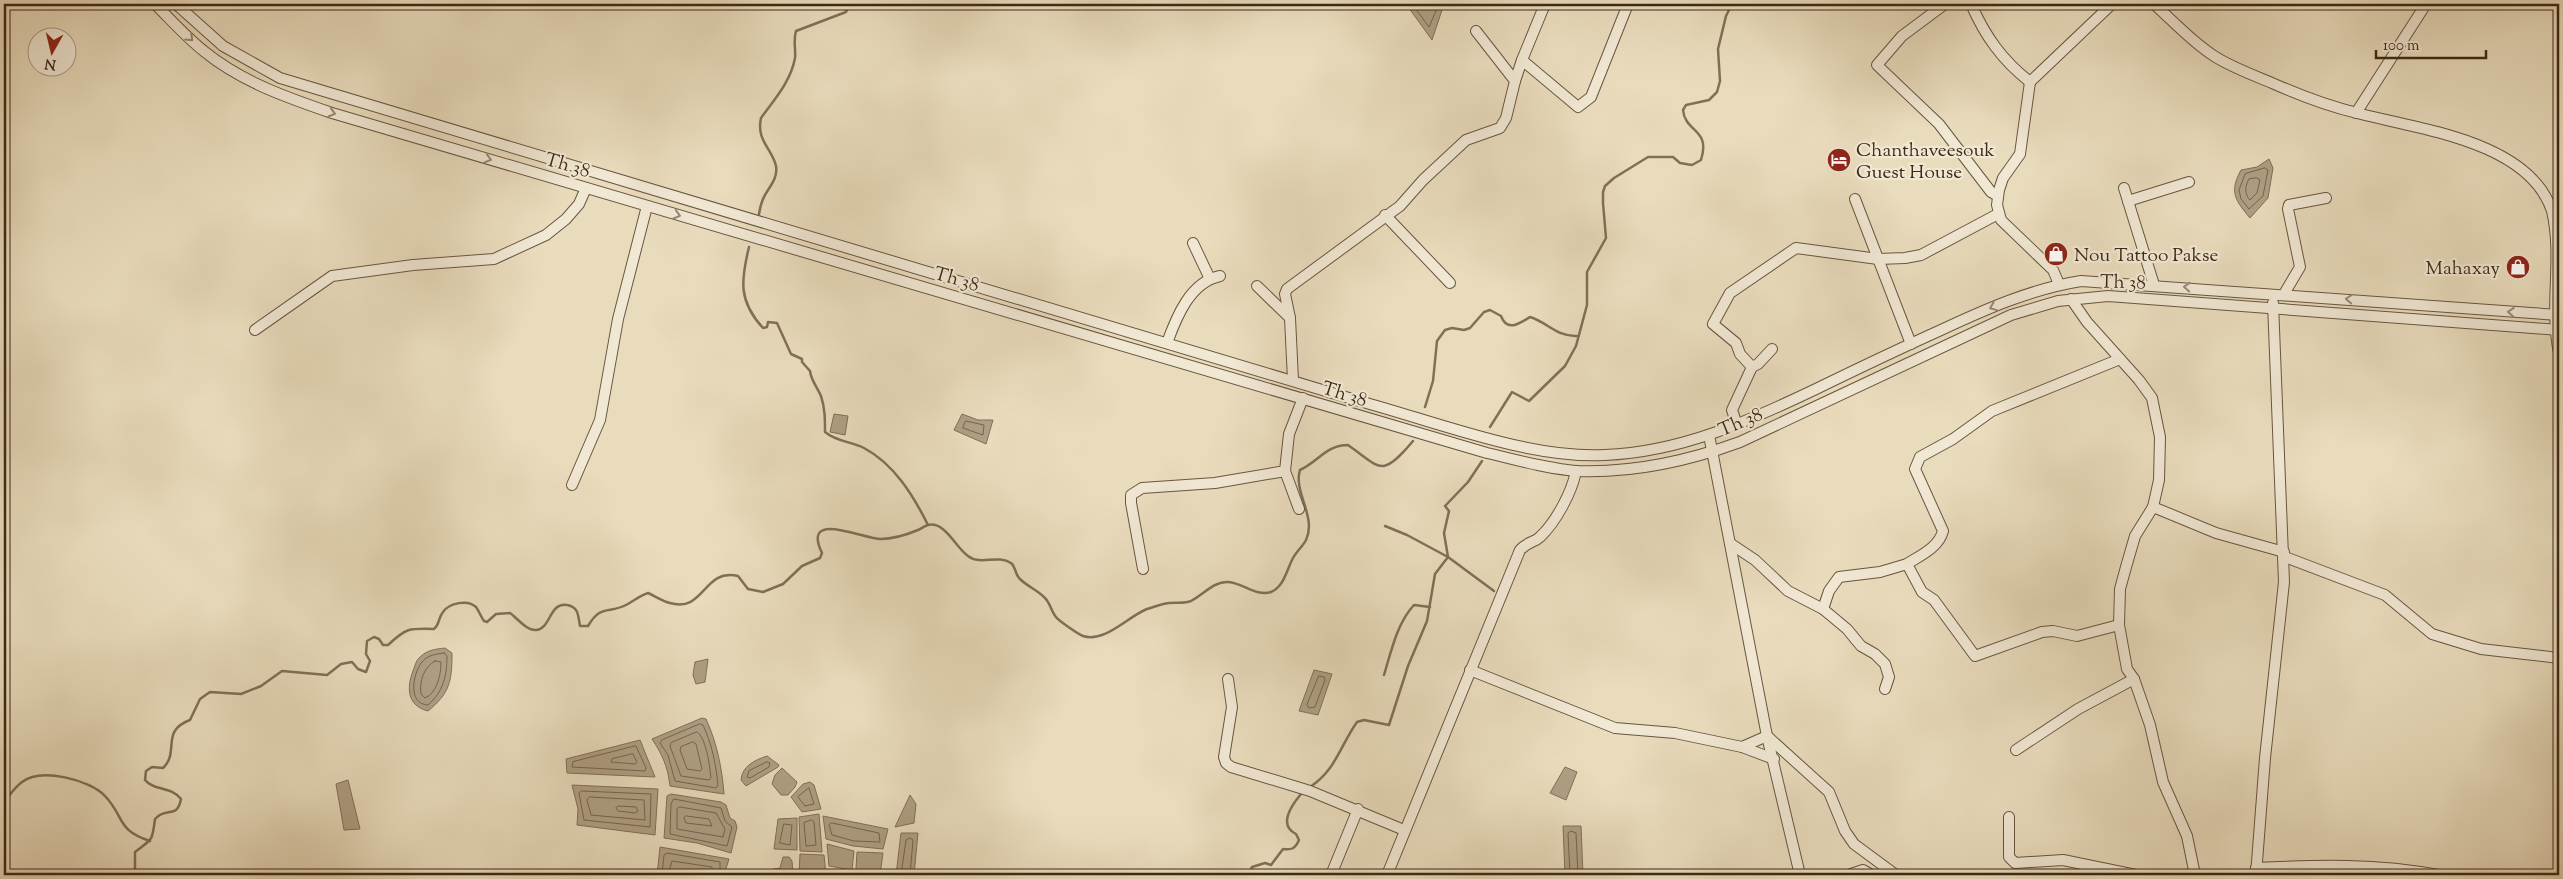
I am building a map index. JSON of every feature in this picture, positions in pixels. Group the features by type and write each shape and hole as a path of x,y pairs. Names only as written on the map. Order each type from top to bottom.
{"street":[{"name":"Th 38","path":"155,4 205,52 281,96 586,188 1488,453 1576,471 1637,469 1677,462 1740,442 2011,315 2031,308 2071,299 2108,296 2557,330"},
{"name":"Th 38","path":"176,4 223,46 280,78 893,263 1359,400 1530,448 1576,454 1637,453 1709,435 1737,425 1911,344 2025,294 2060,284 2081,281 2557,315"},
{"path":"1293,380 1290,318 1285,294 1287,290 1354,242 1385,215 1407,200 1423,180 1466,140 1500,128 1506,118 1522,60 1544,4"},
{"path":"1522,60 1578,107 1583,105 1591,97 1628,4"},
{"path":"1945,4 1902,36 1877,65 1922,106 1991,192 1998,196"},
{"path":"1971,4 1982,30 1991,44 2013,69 2030,82"},
{"path":"2060,284 2053,270 2011,232 1998,214 1998,196 2003,178 2020,154 2030,82 2112,4"},
{"path":"2154,4 2214,56 2272,84 2356,113 2466,141 2493,152 2532,178 2545,194 2552,210 2556,231 2559,258 2557,315 2559,353"},
{"path":"2356,113 2426,4"},
{"path":"1476,31 1515,81"},
{"path":"2128,201 2189,182"},
{"path":"255,330 332,276 413,265 472,262 502,256 546,235 566,219 578,204 586,188"},
{"path":"2124,188 2154,285"},
{"path":"1855,198 1911,344"},
{"path":"2284,294 2300,267 2288,209 2289,205 2326,198"},
{"path":"572,485 600,420 618,318 647,206"},
{"path":"1752,367 1740,354 1736,343 1714,324 1730,293 1796,248 1878,259 1905,258 1922,255 1998,214"},
{"path":"1385,215 1450,283"},
{"path":"1167,343 1176,320 1190,297 1215,278 1193,243"},
{"path":"888,276 893,263"},
{"path":"1257,286 1290,318"},
{"path":"2025,294 2031,308"},
{"path":"2273,294 2273,355 2285,554 2256,871 2322,865 2375,866 2438,875"},
{"path":"2071,299 2087,322 2140,380 2152,398 2160,437 2160,462 2152,507 2135,536 2120,589 2119,625 2127,670 2134,679 2150,725 2163,782 2187,836 2195,875"},
{"path":"1737,425 1732,410 1752,367 1758,364 1772,349"},
{"path":"1823,609 1829,591 1839,577 1880,572 1907,564 1934,546 1941,538 1943,531 1915,469 1920,457 1953,440 1992,411 2120,359"},
{"path":"1300,509 1285,471 1290,434 1303,398"},
{"path":"1353,413 1359,400"},
{"path":"1709,435 1714,451 1767,736 1800,875"},
{"path":"1143,569 1131,495 1142,488 1216,483 1285,471"},
{"path":"1387,875 1520,550 1527,543 1539,538 1553,519 1574,479 1576,471"},
{"path":"2152,507 2216,533 2285,554 2385,595 2432,634 2481,648 2559,658"},
{"path":"1731,544 1755,560 1788,591 1823,609 1847,629 1861,646 1885,664 1889,677 1885,689"},
{"path":"1907,564 1922,592 1934,600 1975,656 2042,632 2052,631 2077,636 2119,625"},
{"path":"1470,670 1615,728 1675,733 1742,748 1774,759"},
{"path":"1228,679 1232,706 1224,757 1226,763 1358,809 1404,830"},
{"path":"2016,750 2078,709 2134,679"},
{"path":"1742,748 1767,736"},
{"path":"1767,736 1829,792 1845,831 1854,844 1896,875"},
{"path":"1331,875 1358,809"},
{"path":"2009,818 2009,857 2014,863 2063,860 2136,875"},
{"path":"1848,875 1863,870 1872,875"}],"water":[{"path":"1406,4 1444,4 1432,40"},
{"path":"2269,159 2273,168 2268,198 2250,218 2237,201 2235,184 2241,170 2257,167"},
{"path":"834,414 848,416 845,435 830,432"},
{"path":"962,414 978,420 993,420 986,444 954,430"},
{"path":"445,648 452,653 448,686 441,698 428,711 421,709 413,701 409,690 417,661 429,651"},
{"path":"708,659 705,682 696,684 693,675 695,662"},
{"path":"1314,670 1332,674 1318,715 1299,711"},
{"path":"702,718 706,719 716,746 724,794 670,786 664,761 652,739"},
{"path":"640,740 655,777 567,773 566,759"},
{"path":"767,756 779,765 778,767 746,786 741,780 744,771 754,762"},
{"path":"1565,767 1577,772 1566,800 1550,793"},
{"path":"782,768 797,782 788,795 781,795 772,784 775,775"},
{"path":"348,780 360,829 344,830 336,784"},
{"path":"810,782 814,785 821,809 802,812 791,797 803,784"},
{"path":"572,785 658,789 655,835 577,825 578,809"},
{"path":"671,794 721,802 726,805 730,818 735,821 737,827 731,853 697,843 664,838 667,796"},
{"path":"910,795 916,804 914,823 895,827"},
{"path":"819,814 822,852 800,851 799,817"},
{"path":"823,816 888,829 883,849 853,846 826,839"},
{"path":"797,818 797,850 774,849 778,819"},
{"path":"1563,826 1581,826 1583,875 1565,875"},
{"path":"901,833 918,833 914,875 896,875"},
{"path":"827,844 854,851 852,870 829,866"},
{"path":"660,847 729,859 724,875 657,875"},
{"path":"857,852 883,853 880,875 859,873 856,869"},
{"path":"800,854 824,855 826,875 799,875"},
{"path":"783,857 789,857 792,861 793,875 765,875 763,871 780,868"}],"waterway":[{"path":"759,214 763,199 776,174 774,160 762,139 761,118 790,75 795,58 796,31 846,12 850,4"},
{"path":"1490,427 1512,392 1529,401 1565,366 1576,346 1587,305 1587,272 1606,238 1603,203 1605,186 1614,178 1648,157 1673,157 1680,163 1692,165 1701,160 1703,142 1688,123 1683,110 1686,105 1709,100 1717,92 1720,81 1718,49 1726,16 1732,4"},
{"path":"749,247 743,280 745,299 749,309 763,328 767,327 768,322 777,323 791,354 802,359 802,362 810,371 822,400 825,432 834,438 864,448 885,463 902,481 928,525"},
{"path":"1425,407 1433,381 1437,341 1445,330 1452,328 1464,330 1470,328 1484,312 1490,310 1501,316 1510,325 1518,324 1530,317 1558,332 1577,336"},
{"path":"135,875 135,852 151,839 155,819 163,813 177,809 181,799 172,792 153,786 145,780 146,771 152,767 163,768 168,762 176,730 190,720 200,699 210,692 241,694 261,686 282,671 327,675 341,664 352,662 358,669 366,672 370,661 366,654 367,641 374,637 379,639 383,645 388,645 408,630 434,629 443,612 454,604 468,603 473,605 484,621 487,622 496,614 510,613 533,630 541,629 553,611 561,605 567,605 576,610 580,626 588,626 601,612 620,608 648,593 670,603 682,604 690,602 698,597 710,584 726,575 738,576 748,589 763,592 783,584 802,566 820,558 822,553 818,540 820,532 827,529 886,539 904,535 928,525 934,525 945,531 973,559 1000,560 1011,563 1018,577 1046,599 1056,617 1083,636 1099,636 1108,633 1147,609 1166,603 1191,601 1217,584 1227,582 1238,584 1260,593 1275,590 1282,582 1293,558 1305,542 1309,531 1309,522 1300,487 1300,470 1328,451 1348,445 1375,464 1387,465 1394,461 1413,441"},
{"path":"1310,787 1332,765 1357,722 1364,720 1389,725 1408,666 1427,621 1435,574 1448,557 1444,533 1449,511 1445,506 1468,482 1482,461"},
{"path":"1385,526 1407,535 1448,557 1494,591"},
{"path":"1384,675 1395,638 1408,612 1414,605 1430,607"},
{"path":"4,802 19,784 30,778 41,776 65,777 98,790 105,796 131,832 150,841"},
{"path":"1248,875 1252,867 1265,863 1271,865 1283,849 1295,847 1299,840 1288,826 1287,821 1293,804 1301,794"}],"place":[{"name":"Chanthaveesouk Guest House","path":"1839,160"},
{"name":"Nou Tattoo Pakse","path":"2056,254"},
{"name":"Mahaxay","path":"2518,267"}]}
